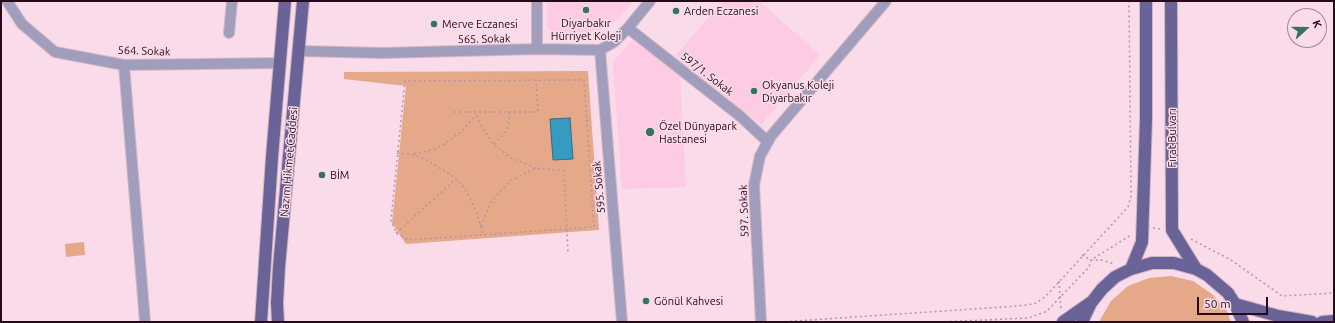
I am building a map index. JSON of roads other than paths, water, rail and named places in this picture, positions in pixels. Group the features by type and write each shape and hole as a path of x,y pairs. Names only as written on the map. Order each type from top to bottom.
{"main road":[{"name":"Nazım Hikmet Caddesi","path":"261,322 285,1"},
{"name":"Nazım Hikmet Caddesi","path":"278,322 277,303 279,267 303,1"},
{"path":"1131,269 1142,242 1146,119 1146,1"},
{"name":"Fırat Bulvarı","path":"1171,1 1172,230 1196,269"},
{"path":"1082,322 1091,303 1102,289 1115,277 1131,269 1152,263 1174,263 1196,269 1218,283 1235,304 1243,322"},
{"path":"1062,319 1091,303"},
{"path":"1235,304 1278,316 1312,322"},
{"path":"1322,322 1334,321"}],"street":[{"name":"564. Sokak","path":"7,1 22,24 55,52 124,65 280,63"},
{"path":"229,33 232,1"},
{"path":"537,1 537,49"},
{"path":"600,50 614,42 628,28 650,1"},
{"name":"597. Sokak","path":"761,322 754,185 760,156 768,142 886,1"},
{"name":"597/1. Sokak","path":"628,28 740,116 768,142"},
{"name":"565. Sokak","path":"298,51 383,53 537,49 600,50"},
{"name":"595. Sokak","path":"600,50 622,322"},
{"path":"124,65 146,322"}],"water":[{"path":"570,118 573,159 553,160 550,119"}],"place":[{"name":"Diyarbakır Hürriyet Koleji","path":"586,10"},
{"name":"Arden Eczanesi","path":"676,11"},
{"name":"Merve Eczanesi","path":"434,24"},
{"name":"Okyanus Koleji Diyarbakır","path":"754,91"},
{"name":"Özel Dünyapark Hastanesi","path":"650,132"},
{"name":"BİM","path":"322,175"},
{"name":"Gönül Kahvesi","path":"646,301"}]}
